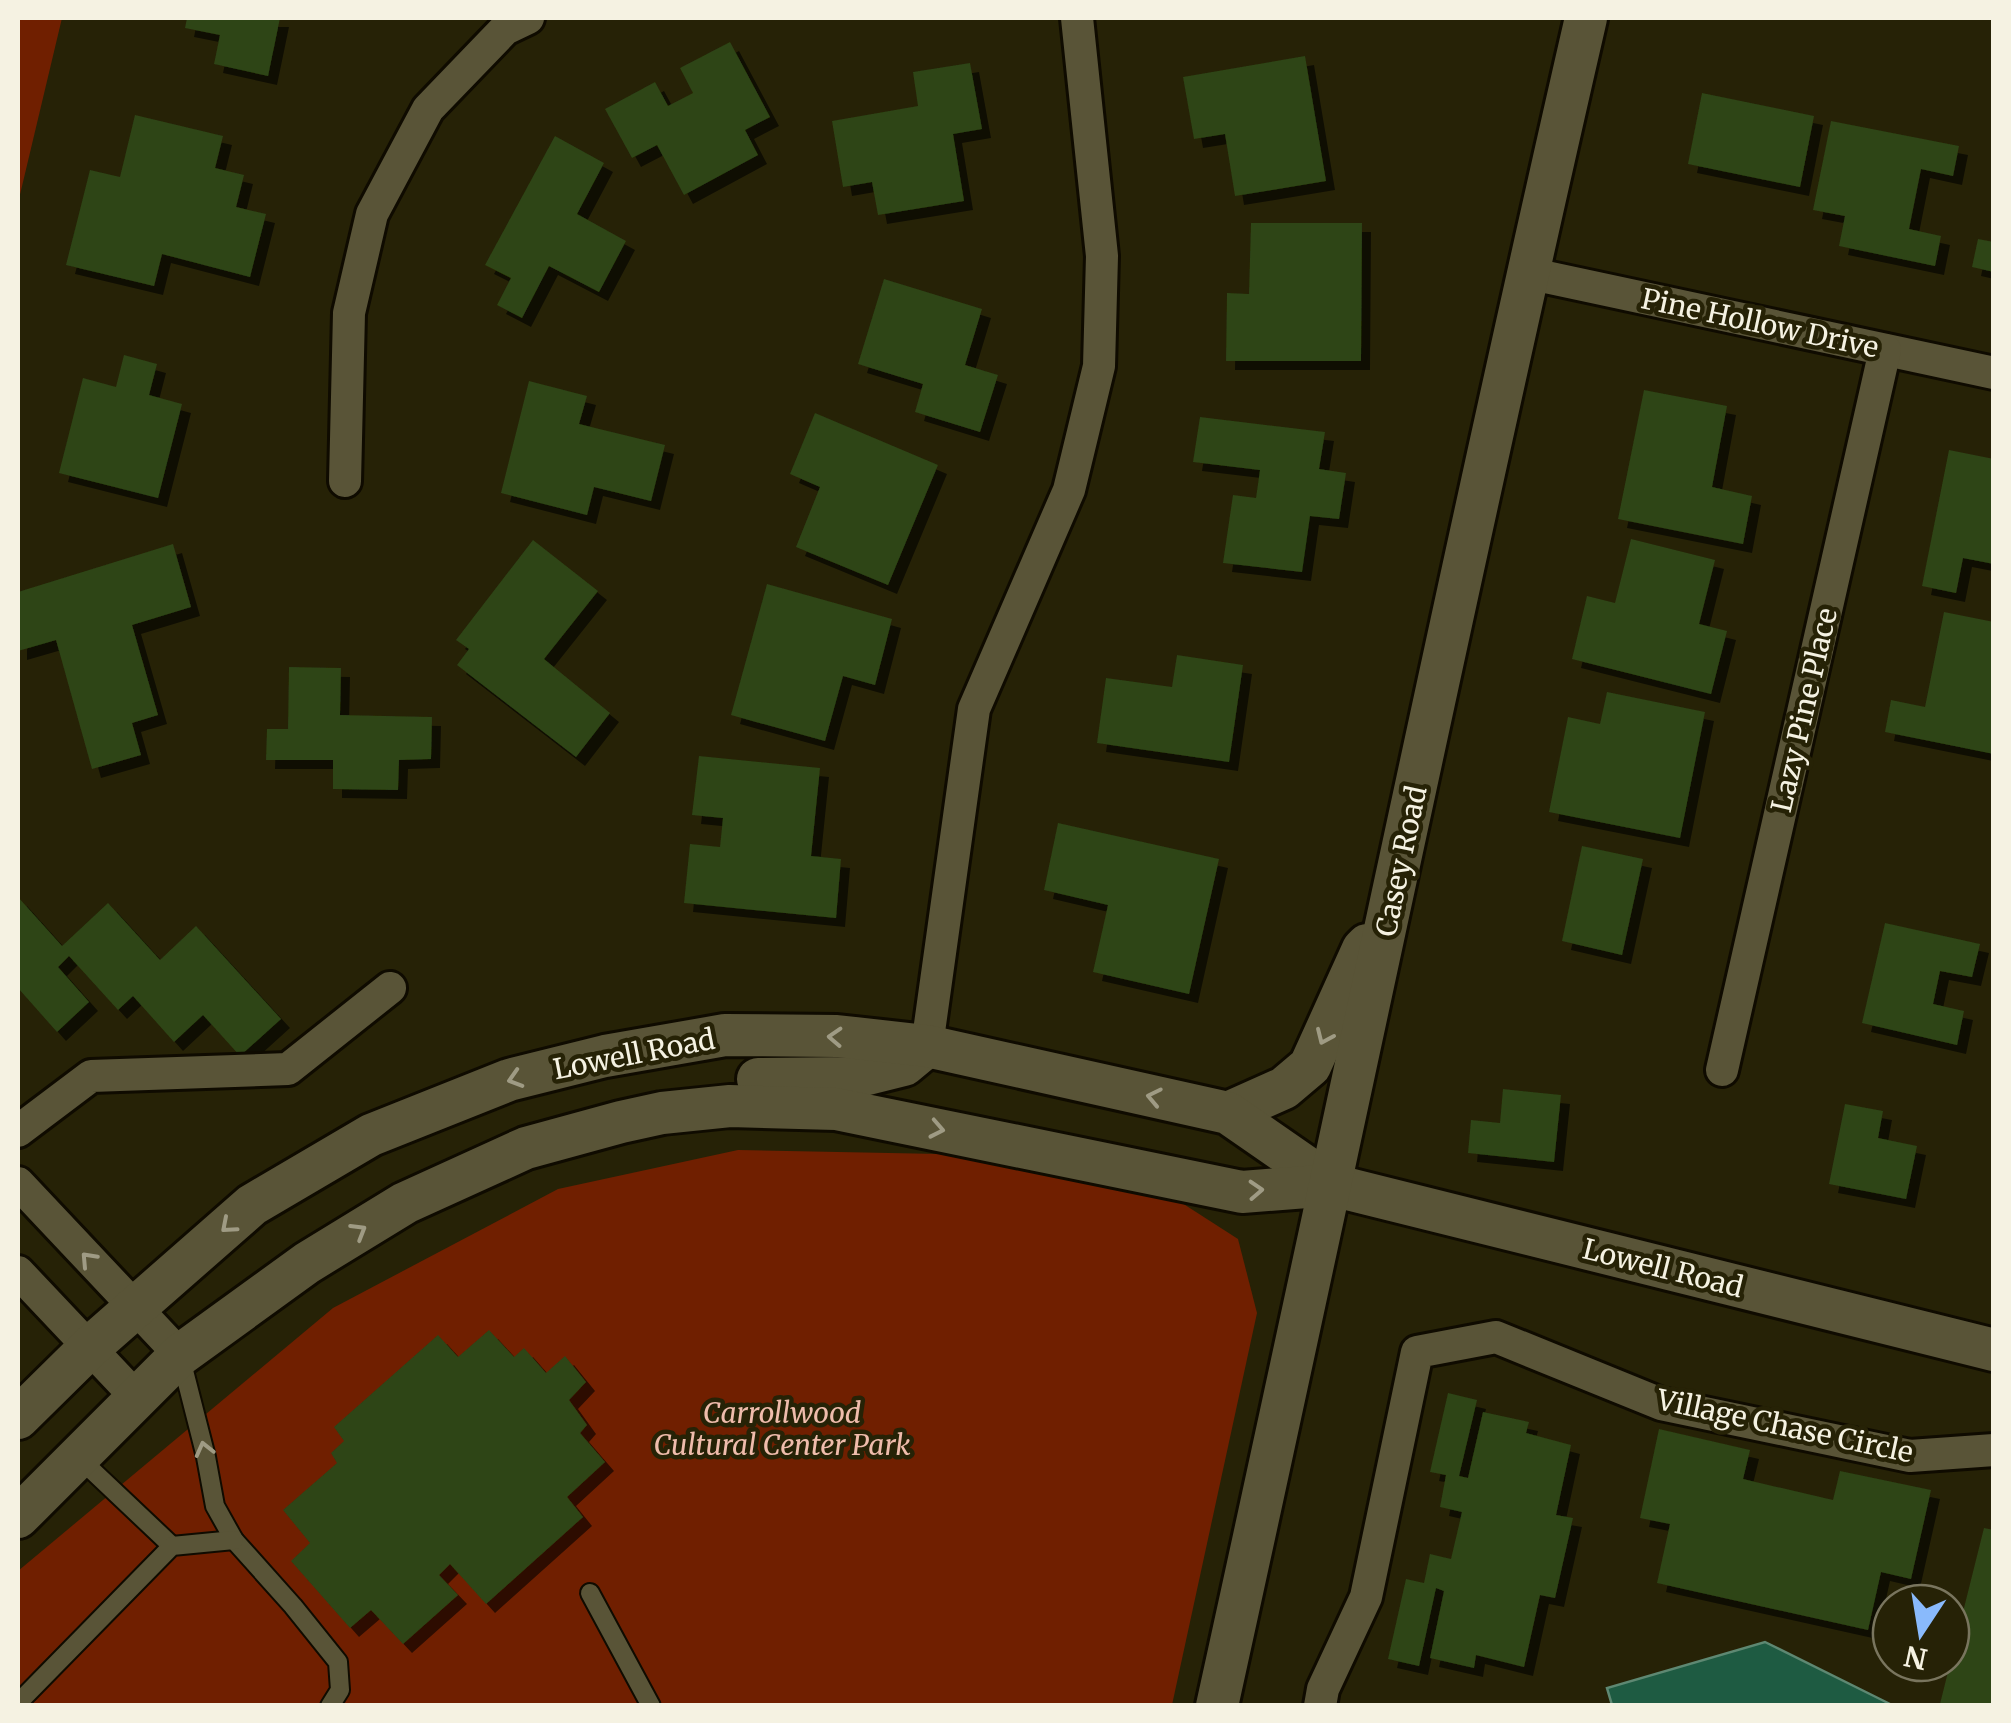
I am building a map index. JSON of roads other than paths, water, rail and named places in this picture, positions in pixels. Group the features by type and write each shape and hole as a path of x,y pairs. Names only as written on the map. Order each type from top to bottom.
{"street":[{"path":"662,1113 715,1079 852,1078 904,1066 927,1046 974,709 1069,490 1099,366 1102,256 1077,18"},
{"name":"Casey Road","path":"1217,1706 1527,273 1586,18"},
{"path":"345,480 348,313 372,214 428,109 512,22"},
{"name":"Pine Hollow Drive","path":"1527,273 1994,373"},
{"name":"Lazy Pine Place","path":"1722,1070 1885,350"},
{"path":"1228,1113 1284,1088 1310,1066 1363,949 1388,922"},
{"path":"18,1131 91,1076 288,1069 390,988"},
{"name":"Lowell Road","path":"18,1418 89,1348 252,1205 371,1135 509,1080 605,1056 725,1035 837,1036 927,1046 1228,1113 1332,1185"},
{"name":"Lowell Road","path":"18,1517 180,1355 306,1262 405,1203 526,1148 662,1113 730,1106 836,1109 1242,1192 1332,1185 1994,1350"},
{"path":"18,1183 180,1355"},
{"path":"18,1272 137,1398"},
{"name":"Village Chase Circle","path":"1320,1706 1323,1689 1366,1596 1417,1352 1496,1337 1661,1404 1910,1456 1994,1450"}],"lane":[{"path":"180,1355 215,1506 234,1540 338,1662 340,1690 330,1706"},
{"path":"78,1457 172,1546"},
{"path":"18,1703 172,1546 234,1540"},
{"path":"590,1592 651,1706"}],"park label":[{"name":"Carrollwood Cultural Center Park","path":"782,1429"}]}
